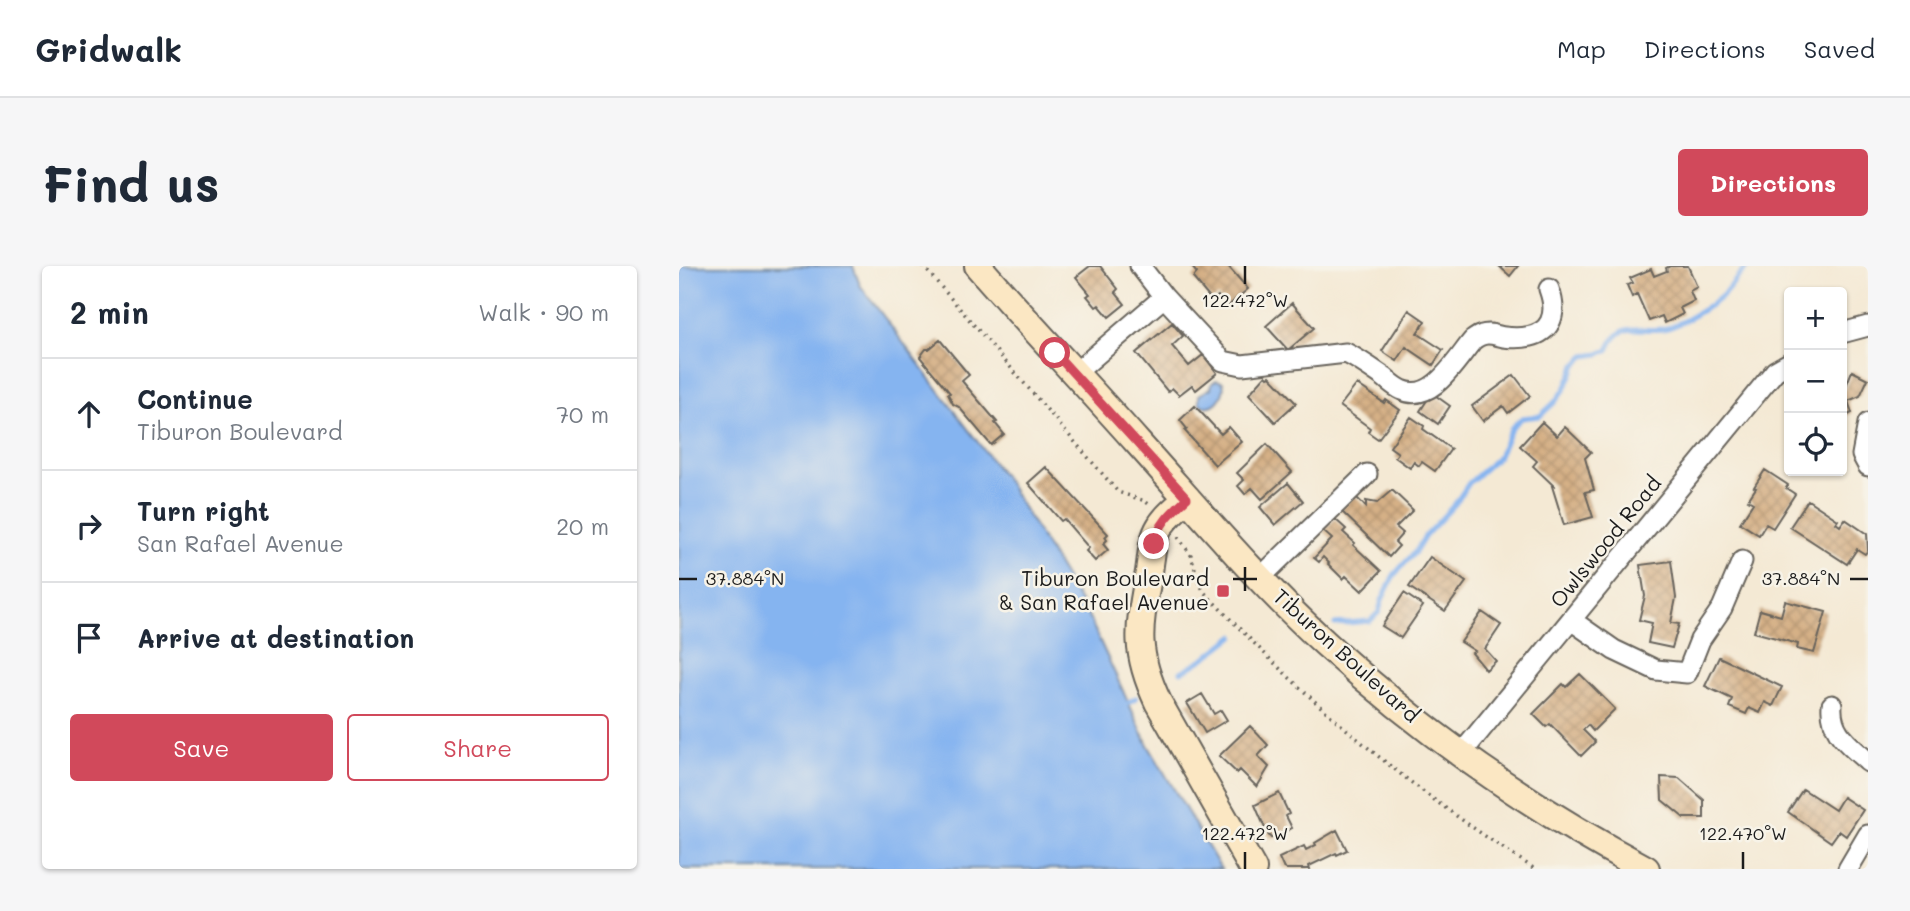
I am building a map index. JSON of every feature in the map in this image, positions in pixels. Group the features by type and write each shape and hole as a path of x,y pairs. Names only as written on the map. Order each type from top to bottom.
{"main road":[{"name":"Tiburon Boulevard","path":"978,266 1259,579 1334,652 1461,754 1556,819 1646,869"},
{"path":"1187,498 1164,521 1156,536 1141,615 1142,660 1158,702 1253,869"}],"street":[{"path":"1140,266 1164,297 1223,361 1242,365 1346,353 1401,390 1420,394 1437,382 1478,336 1485,334 1520,338 1544,330 1553,311 1549,289"},
{"path":"1074,374 1164,297"},
{"path":"1847,332 1868,326"},
{"name":"Owlswood Road","path":"1461,754 1775,371 1784,366"},
{"path":"1868,423 1862,455 1868,466"},
{"path":"1259,579 1367,474"},
{"path":"1571,620 1614,650 1656,670 1686,673 1700,640 1722,608 1742,561"},
{"path":"1832,705 1831,719 1840,735 1868,762"},
{"path":"1848,869 1868,835"}],"path":[{"path":"923,266 1120,494 1149,504"},
{"path":"1179,537 1191,555 1199,583 1205,593 1262,652 1357,739 1464,821 1528,867 1535,869"}],"water":[{"path":"679,266 853,266 860,285 1007,481 1087,613 1148,745 1221,869 679,869"},
{"path":"1216,380 1223,382 1221,398 1213,405 1204,406 1199,403 1199,395 1211,388"}],"building":[{"path":"1090,266 1100,266 1118,289 1115,292 1125,304 1109,317 1099,305 1096,307 1087,296 1090,294 1076,277"},
{"path":"1191,266 1228,266 1248,289 1227,307 1218,296 1212,301 1193,278 1197,273"},
{"path":"1499,266 1518,266 1510,276"},
{"path":"1688,266 1697,287 1690,291 1694,301 1680,308 1683,314 1665,323 1662,316 1649,321 1637,294 1632,297 1627,285 1633,283 1630,278 1651,269 1654,276 1667,271 1666,268"},
{"path":"1292,303 1314,328 1288,350 1266,326"},
{"path":"1409,310 1425,321 1417,333 1443,350 1433,365 1406,347 1397,361 1382,351"},
{"path":"1172,323 1183,336 1172,346 1189,366 1203,355 1217,373 1196,390 1192,385 1179,395 1172,388 1168,392 1136,353"},
{"path":"940,340 969,375 962,381 1004,434 991,445 959,407 953,404 948,394 950,393 920,357 926,349"},
{"path":"1852,371 1868,379 1860,396 1848,401 1852,413 1847,416 1847,413 1847,384"},
{"path":"1266,375 1296,403 1275,422 1249,394"},
{"path":"1514,375 1530,396 1508,413 1503,406 1483,421 1472,406"},
{"path":"1357,384 1384,403 1386,400 1400,410 1378,439 1368,432 1370,428 1340,406"},
{"path":"1432,393 1450,406 1438,424 1420,411"},
{"path":"1195,406 1221,434 1229,427 1242,442 1215,465 1185,431 1187,429 1180,420"},
{"path":"1411,417 1451,449 1435,471 1422,462 1419,466 1414,462 1410,468 1395,457 1398,453 1390,447"},
{"path":"1542,422 1557,436 1565,427 1591,452 1585,458 1594,490 1585,492 1593,517 1564,525 1554,486 1533,466 1537,461 1520,446"},
{"path":"1267,444 1292,472 1262,499 1252,488 1245,494 1238,486 1244,480 1237,473"},
{"path":"1046,467 1108,534 1103,544 1108,550 1095,561 1086,551 1089,548 1028,483"},
{"path":"1765,470 1788,485 1786,488 1795,494 1773,528 1766,524 1759,535 1740,523 1753,503 1748,500"},
{"path":"1288,483 1303,501 1275,525 1260,507"},
{"path":"1392,490 1413,510 1396,527 1403,533 1395,542 1399,546 1389,557 1340,510 1354,495 1366,507 1366,501 1377,503"},
{"path":"1808,500 1838,520 1836,523 1840,526 1845,519 1867,534 1868,550 1865,554 1857,549 1847,564 1790,527"},
{"path":"1335,519 1346,529 1343,532 1355,543 1353,545 1381,571 1362,591 1346,576 1343,579 1323,557 1319,562 1314,558 1332,539 1323,531"},
{"path":"1430,557 1466,582 1445,611 1409,587"},
{"path":"1671,561 1676,598 1671,623 1679,624 1672,648 1648,643 1652,623 1639,620 1645,596 1640,565"},
{"path":"1404,593 1423,606 1401,638 1382,626"},
{"path":"1785,601 1826,612 1814,653 1797,649 1798,644 1754,632 1760,610 1781,616"},
{"path":"1482,612 1501,625 1485,649 1496,661 1486,670 1472,653 1475,651 1461,642"},
{"path":"1719,657 1782,687 1773,706 1765,702 1760,713 1749,708 1746,714 1729,707 1732,699 1705,686"},
{"path":"1580,674 1615,709 1593,731 1588,725 1583,730 1595,742 1581,756 1550,724 1546,727 1533,714 1563,684 1566,687"},
{"path":"1202,694 1214,714 1221,710 1227,720 1205,733 1187,703"},
{"path":"1250,726 1268,745 1258,756 1269,767 1257,787 1240,770 1237,773 1219,756"},
{"path":"1661,777 1679,778 1704,800 1704,818 1684,818 1662,800"},
{"path":"1803,789 1835,810 1843,797 1863,810 1846,836 1839,831 1831,842 1788,812"},
{"path":"1279,793 1292,828 1271,838 1255,805"},
{"path":"1337,830 1347,850 1309,866 1310,869 1283,867 1279,858 1304,846 1306,850"}],"waterway":[{"path":"1335,624 1370,621 1379,612 1394,575 1455,504 1469,483 1498,457 1512,427 1522,418 1540,416 1554,403 1565,389 1575,366 1585,356 1608,350 1620,333 1626,330 1658,330 1688,319 1719,299 1748,266"},
{"path":"1181,672 1209,656 1234,636"},
{"path":"1129,702 1136,698"}],"place":[{"name":"Tiburon Boulevard & San Rafael Avenue","path":"1223,591"}],"route":[{"path":"1055,353 1187,498 1164,521 1154,544"}]}
